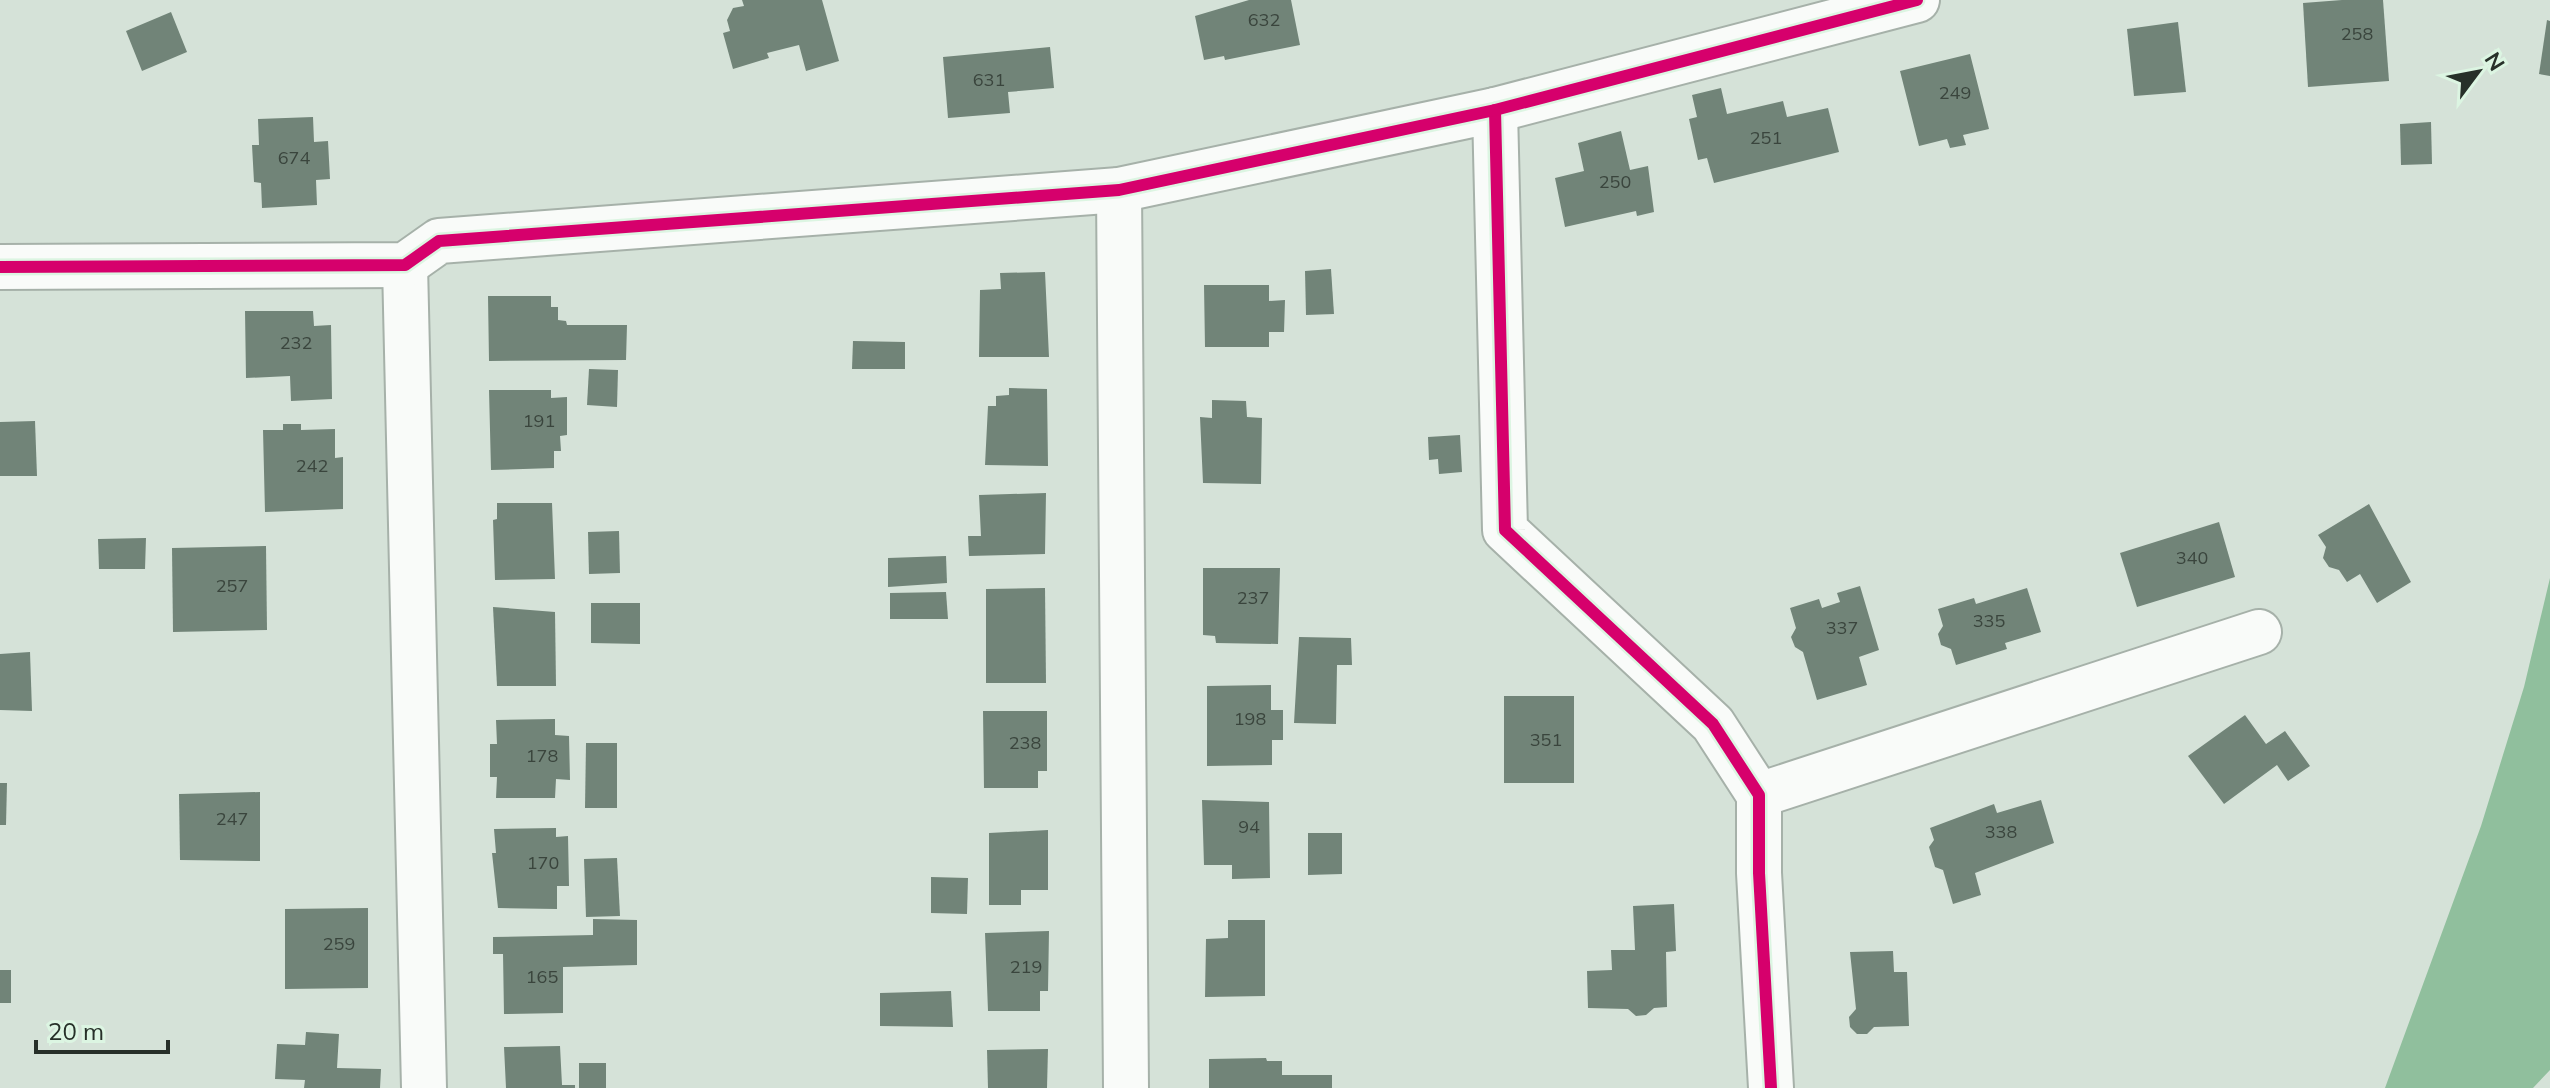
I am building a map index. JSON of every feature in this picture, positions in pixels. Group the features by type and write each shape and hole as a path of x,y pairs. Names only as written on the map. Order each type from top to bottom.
{"street":[{"path":"0,267 405,265 439,241 1119,190 1495,110 1917,0"},
{"path":"1495,110 1505,530 1713,724 1759,795 1759,873 1771,1088"},
{"path":"1119,190 1126,1088"},
{"path":"405,265 424,1088"},
{"path":"1759,795 2259,632"}],"shaded area":[{"path":"2550,578 2550,1070 2533,1088 2385,1088 2481,826 2524,687"}],"building":[{"path":"742,0 822,0 839,61 806,71 799,45 767,53 769,58 733,69 723,33 730,31 727,20 733,8 744,6"},
{"path":"1249,0 1291,0 1300,45 1225,60 1224,56 1204,60 1195,16"},
{"path":"2383,0 2389,81 2308,87 2303,3"},
{"path":"171,12 187,52 142,71 126,31"},
{"path":"2547,20 2550,21 2550,76 2539,74"},
{"path":"2178,22 2186,92 2134,96 2127,29"},
{"path":"1050,47 1054,88 1008,92 1010,113 948,118 943,57"},
{"path":"1970,54 1989,129 1963,135 1966,145 1950,148 1947,139 1919,146 1900,71"},
{"path":"1721,88 1727,114 1783,101 1787,117 1828,108 1839,152 1714,183 1707,158 1698,160 1689,119 1697,117 1692,95"},
{"path":"313,117 314,142 328,141 330,179 316,180 317,205 262,208 261,183 254,182 252,145 259,145 258,119"},
{"path":"2431,122 2432,164 2401,165 2400,124"},
{"path":"1621,131 1630,170 1648,166 1654,212 1637,216 1636,211 1565,227 1555,178 1584,171 1578,143"},
{"path":"1331,269 1334,314 1306,315 1305,271"},
{"path":"1045,272 1049,357 979,357 980,290 1001,289 1000,273"},
{"path":"1204,285 1269,285 1269,301 1285,300 1284,332 1269,332 1269,347 1205,347"},
{"path":"488,296 551,296 551,307 558,307 558,320 566,321 567,325 627,325 626,360 489,361"},
{"path":"245,311 313,311 314,326 331,325 332,399 291,401 290,376 246,378"},
{"path":"853,341 905,342 905,369 852,369"},
{"path":"589,369 618,370 617,407 587,405"},
{"path":"1009,388 1047,389 1048,466 985,465 988,406 996,406 996,396 1009,395"},
{"path":"489,390 551,390 551,398 567,397 567,435 560,436 561,451 554,451 554,468 491,470"},
{"path":"1212,400 1246,401 1247,417 1262,418 1261,484 1203,483 1200,417 1212,418"},
{"path":"35,421 37,476 0,476 0,422"},
{"path":"283,424 301,424 301,430 335,429 335,458 343,457 343,509 265,512 263,430 283,430"},
{"path":"1460,435 1462,472 1439,474 1438,459 1429,460 1428,437"},
{"path":"1046,493 1045,554 969,556 968,536 981,536 979,495"},
{"path":"497,503 552,503 555,579 495,580 493,520 497,519"},
{"path":"2369,504 2411,582 2377,603 2360,574 2347,582 2339,570 2329,567 2323,558 2326,547 2318,535"},
{"path":"2219,522 2235,577 2137,607 2120,553"},
{"path":"619,531 620,573 589,574 588,532"},
{"path":"146,538 145,569 99,569 98,539"},
{"path":"266,546 267,630 173,632 172,548"},
{"path":"946,556 947,583 888,587 888,558"},
{"path":"1203,568 1280,568 1278,644 1216,643 1215,636 1203,635"},
{"path":"1860,586 1879,650 1859,657 1867,685 1817,700 1803,652 1795,647 1791,637 1796,628 1790,608 1819,599 1822,608 1840,602 1837,593"},
{"path":"1045,588 1046,683 986,683 986,589"},
{"path":"2027,588 2041,632 2005,643 2007,649 1956,665 1951,649 1941,645 1938,634 1943,626 1938,609 1974,598 1976,604"},
{"path":"946,592 948,619 890,619 890,593"},
{"path":"591,603 640,603 640,644 591,643"},
{"path":"493,607 555,612 556,686 497,686"},
{"path":"1299,637 1351,638 1352,665 1337,665 1336,724 1294,723"},
{"path":"30,652 32,711 0,710 0,654"},
{"path":"1271,685 1271,710 1283,710 1283,740 1272,740 1272,765 1207,766 1207,686"},
{"path":"1504,696 1574,696 1574,783 1504,783"},
{"path":"983,711 1047,711 1047,771 1038,771 1038,788 984,788"},
{"path":"2245,715 2266,744 2285,731 2310,766 2288,781 2277,765 2224,804 2188,756"},
{"path":"555,719 555,735 569,736 570,780 556,779 555,798 496,798 497,777 490,777 490,744 497,744 496,720"},
{"path":"586,743 617,743 617,808 585,808"},
{"path":"0,783 7,783 6,825 0,825"},
{"path":"260,792 260,861 180,860 179,794"},
{"path":"1202,800 1269,802 1270,878 1232,879 1232,865 1204,865"},
{"path":"2041,800 2054,843 1975,873 1981,895 1953,904 1943,870 1935,867 1929,847 1934,840 1930,828 1994,804 1997,813"},
{"path":"556,828 556,837 568,836 569,886 557,886 557,909 498,908 492,853 496,853 494,829"},
{"path":"1048,830 1048,890 1021,890 1021,905 989,905 989,833"},
{"path":"1308,833 1342,833 1342,874 1308,875"},
{"path":"617,858 620,916 586,917 584,859"},
{"path":"931,877 968,878 967,914 931,913"},
{"path":"1674,904 1676,951 1666,952 1667,1007 1654,1008 1646,1015 1636,1016 1628,1009 1588,1008 1587,971 1612,970 1611,950 1635,950 1633,906"},
{"path":"368,908 368,988 285,989 285,909"},
{"path":"593,919 637,920 637,965 563,967 563,1013 504,1014 503,954 493,954 493,937 593,935"},
{"path":"1228,920 1265,920 1265,996 1205,997 1206,939 1228,938"},
{"path":"1049,931 1048,991 1040,991 1040,1011 988,1011 985,933"},
{"path":"1893,951 1894,972 1907,972 1909,1026 1874,1027 1867,1034 1857,1034 1850,1027 1849,1017 1856,1009 1850,952"},
{"path":"0,970 11,970 11,1003 0,1003"},
{"path":"951,991 953,1027 880,1026 880,993"},
{"path":"306,1032 339,1034 337,1068 381,1069 380,1088 304,1088 305,1080 275,1079 277,1044 305,1045"},
{"path":"560,1046 562,1085 575,1085 575,1088 506,1088 504,1047"},
{"path":"1048,1049 1047,1088 988,1088 987,1050"},
{"path":"1266,1058 1267,1061 1282,1061 1282,1075 1332,1075 1332,1088 1209,1088 1209,1059"},
{"path":"579,1063 606,1063 606,1088 579,1088"}],"cycle path":[{"path":"0,267 405,265 439,241 1119,190 1495,110 1917,0"},
{"path":"1495,110 1505,530 1713,724 1759,795 1759,873 1771,1088"}]}
